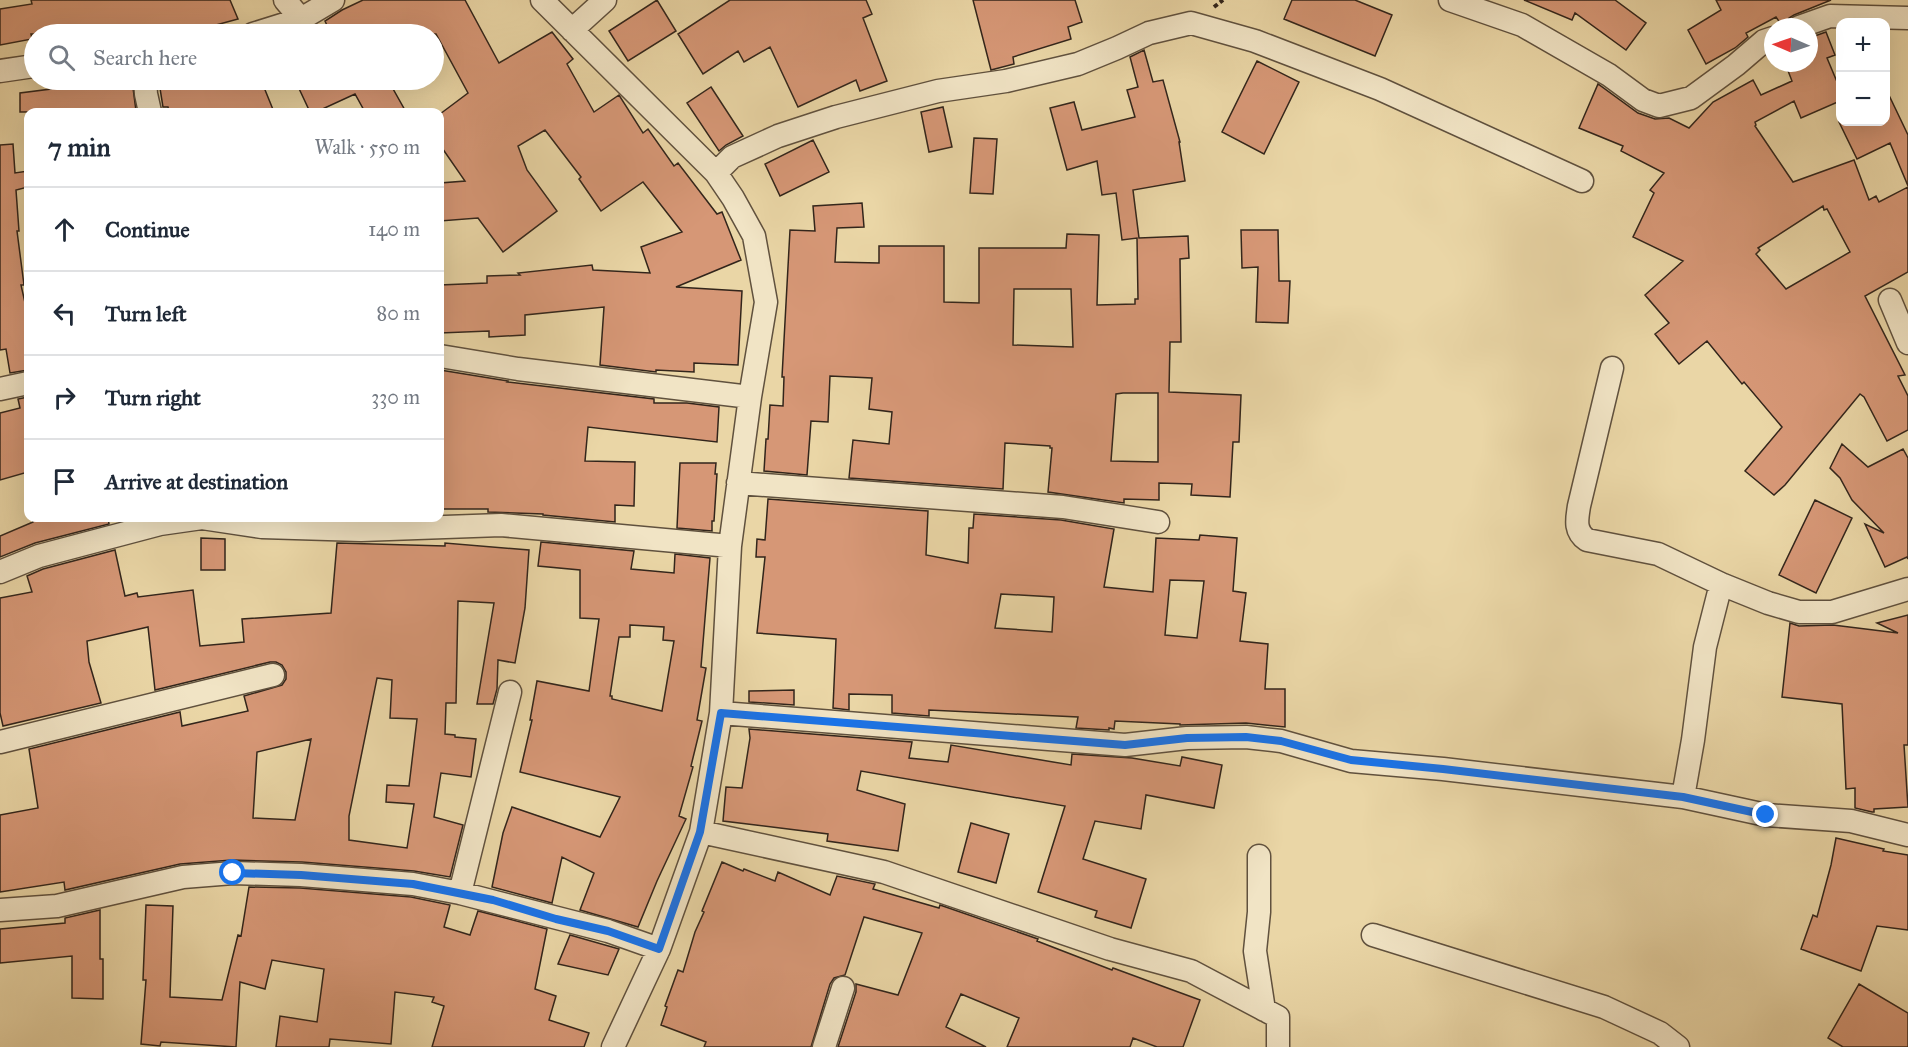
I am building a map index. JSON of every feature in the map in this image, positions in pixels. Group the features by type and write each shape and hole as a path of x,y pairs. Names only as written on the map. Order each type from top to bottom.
{"street":[{"path":"285,0 301,19"},
{"path":"285,24 301,19 333,0"},
{"path":"542,0 716,173 754,236 766,302 750,397 730,546 721,713 700,832 659,949 613,1047"},
{"path":"572,30 605,0"},
{"path":"1450,0 1522,25 1609,75 1643,100 1659,106 1691,98 1764,42"},
{"path":"1818,20 1830,16 1908,18"},
{"path":"716,173 732,157 778,136 836,117 938,92 1006,81 1078,64 1149,33 1191,23 1255,41 1380,89 1582,181"},
{"path":"0,71 24,67"},
{"path":"146,90 149,108"},
{"path":"1890,300 1908,343"},
{"path":"444,357 518,369 750,397"},
{"path":"1612,368 1579,506 1577,529 1581,536 1587,540 1658,554 1721,584 1786,610 1812,613 1832,612 1908,588"},
{"path":"0,389 24,384"},
{"path":"738,483 1063,507 1158,522"},
{"path":"0,572 39,556 174,522"},
{"path":"229,522 262,527 361,530 501,525 730,546"},
{"path":"1683,797 1705,646 1721,584"},
{"path":"0,742 273,675"},
{"path":"460,893 510,692"},
{"path":"721,713 1125,745 1187,738 1246,737 1281,741 1351,760 1683,797 1766,815 1851,821 1908,835"},
{"path":"700,832 884,872 1110,948 1191,971 1278,1017 1278,1047"},
{"path":"1258,856 1259,912 1255,951 1264,1010"},
{"path":"0,910 57,906 183,877 233,873 301,875 413,884 460,893 608,931 659,949"},
{"path":"1373,936 1604,1007 1660,1033 1678,1047"},
{"path":"824,1047 843,988"}],"building":[{"path":"31,0 230,0 238,19 220,24 24,24 24,40 0,45 0,9 32,4"},
{"path":"363,0 465,0 499,63 552,32 573,59 567,64 594,112 619,95 643,133 648,129 674,166 678,163 717,214 722,212 741,260 676,287 742,291 738,365 694,363 694,372 656,370 656,372 600,365 604,307 525,315 525,335 489,337 489,331 444,333 444,285 487,283 487,276 520,275 518,273 592,265 593,270 650,273 641,247 682,232 643,182 601,211 579,179 581,177 545,130 518,146 527,170 557,211 503,252 478,218 444,221 444,183 465,181 444,151 444,111 468,93 444,49 444,24 326,24 325,21"},
{"path":"657,0 676,31 628,61 609,31"},
{"path":"730,0 866,0 872,14 863,18 887,81 860,91 856,80 798,107 770,47 744,62 738,51 703,74 678,34"},
{"path":"973,0 1075,0 1082,22 1068,27 1071,39 1013,57 1014,64 991,70"},
{"path":"1292,0 1355,0 1392,15 1375,56 1284,19"},
{"path":"1524,0 1615,0 1646,23 1626,50 1575,13 1572,20"},
{"path":"1716,0 1831,0 1789,18 1764,18 1764,23 1746,33 1748,37 1735,48 1706,64 1688,30 1721,10"},
{"path":"1826,32 1835,55 1827,58 1836,79 1836,103 1801,118 1794,101 1755,122 1755,126 1793,182 1854,160 1869,200 1876,196 1879,202 1908,187 1908,272 1865,296 1905,375 1898,376 1908,396 1908,430 1887,441 1864,397 1860,394 1785,485 1774,495 1745,471 1782,427 1744,382 1742,384 1707,341 1679,364 1655,334 1669,323 1645,295 1683,261 1633,237 1654,193 1650,190 1664,173 1621,151 1623,146 1579,128 1598,84 1638,113 1655,119 1669,118 1689,128 1713,102 1753,80 1761,95 1792,81 1788,72 1818,72 1818,35","holes":["1823,206 1824,210 1827,209 1850,252 1786,289 1756,254 1760,250 1758,248"]},
{"path":"1144,50 1153,82 1163,80 1180,142 1185,181 1133,190 1139,238 1188,236 1189,258 1180,259 1181,342 1170,342 1169,392 1241,395 1239,442 1233,442 1230,497 1191,495 1192,484 1159,483 1159,500 1124,499 1124,503 1048,492 1052,448 1005,443 1003,489 849,478 853,440 889,444 892,412 869,409 872,378 830,376 828,422 811,421 807,475 764,471 770,405 783,406 784,377 782,377 790,230 815,231 813,206 862,203 864,227 837,228 835,262 879,263 879,246 944,246 944,302 979,303 979,248 1066,248 1067,234 1099,235 1097,305 1135,304 1135,299 1138,299 1137,238 1122,240 1116,193 1102,195 1097,161 1067,170 1050,108 1074,102 1082,130 1135,117 1127,90 1138,87 1130,57","holes":["1014,289 1071,289 1073,347 1013,345","1158,393 1158,462 1111,461 1116,394"]},
{"path":"1257,61 1299,82 1264,154 1222,132"},
{"path":"711,87 743,136 719,151 687,103"},
{"path":"43,90 133,90 136,108 24,108 24,112 20,112 20,93"},
{"path":"160,90 265,90 272,108 168,108 163,107"},
{"path":"300,90 394,90 404,108 363,108 355,94 325,108 308,108"},
{"path":"1890,97 1908,135 1908,186 1890,143 1857,159 1841,126 1890,126"},
{"path":"943,107 952,147 929,152 921,112"},
{"path":"974,138 997,139 993,194 970,193"},
{"path":"813,140 829,172 780,196 765,164"},
{"path":"13,144 15,173 24,172 24,188 16,190 19,231 17,231 24,285 21,285 24,298 24,371 10,373 6,349 0,350 0,145"},
{"path":"1241,230 1278,230 1279,281 1290,281 1288,323 1256,322 1258,267 1242,268"},
{"path":"444,371 507,382 654,399 654,403 687,403 719,407 717,442 588,427 585,461 635,462 634,506 615,505 615,522 543,514 488,512 488,509 444,509"},
{"path":"24,398 24,473 0,480 0,413 20,408 18,399"},
{"path":"1842,444 1868,467 1903,449 1908,458 1908,559 1907,557 1885,567 1865,524 1884,533 1852,500 1840,478 1830,468"},
{"path":"680,463 716,463 712,531 677,528"},
{"path":"768,499 928,511 926,555 968,563 969,528 973,528 974,514 1061,520 1114,529 1104,587 1153,592 1156,538 1199,540 1200,535 1237,538 1233,591 1246,593 1240,641 1268,644 1265,689 1285,689 1285,727 1246,723 1180,725 1115,721 1114,729 1109,728 1109,730 1076,728 1078,717 929,710 929,716 892,713 892,695 849,694 849,710 833,708 836,639 757,633 765,557 756,557 757,539 765,540","holes":["1170,580 1204,581 1197,638 1165,635","1001,594 1054,597 1052,632 995,628"]},
{"path":"1815,500 1852,518 1816,593 1779,575"},
{"path":"33,522 109,522 109,524 35,543 0,557 0,536"},
{"path":"201,538 225,539 225,570 201,570"},
{"path":"541,542 634,551 631,569 674,573 675,554 710,558 701,667 706,668 697,720 702,721 691,766 693,767 679,816 686,819 638,927 580,910 594,873 562,857 552,903 492,887 503,833 512,807 600,837 620,797 520,772 532,720 530,720 537,681 589,691 599,619 580,618 580,570 538,566","holes":["630,625 664,627 663,640 674,641 662,711 612,699 610,696 619,637 630,637"]},
{"path":"337,543 445,546 445,543 529,550 525,608 515,663 498,660 497,689 493,704 477,704 494,603 458,601 456,703 446,703 445,734 476,739 471,777 441,773 434,817 463,825 450,877 414,871 302,862 232,860 180,864 65,890 64,882 0,892 0,815 38,808 29,749 180,712 182,726 248,711 244,696 282,685 286,679 286,672 282,665 270,662 155,690 148,627 87,641 89,662 101,703 3,726 0,713 0,598 32,592 27,576 43,569 115,550 125,596 137,593 138,597 193,590 200,646 244,642 242,619 331,613","holes":["377,678 392,680 390,718 417,719 409,786 387,785 386,802 414,804 407,848 349,840 349,816","311,739 295,820 253,818 257,752"]},
{"path":"1908,615 1908,745 1904,745 1908,807 1874,809 1872,812 1855,808 1855,788 1846,789 1842,704 1782,697 1790,623 1799,626 1833,625 1898,633 1877,623"},
{"path":"794,690 794,705 749,702 749,691"},
{"path":"749,729 912,742 909,758 948,762 951,745 1071,765 1072,754 1132,758 1180,766 1182,757 1222,765 1214,808 1146,795 1141,829 1095,821 1083,859 1146,879 1131,928 1095,917 1097,911 1038,892 1065,806 861,771 857,790 905,804 898,851 827,841 828,834 723,821 726,787 742,788 750,738"},
{"path":"971,823 1009,834 996,883 958,872"},
{"path":"1836,838 1884,849 1883,851 1908,855 1908,930 1877,926 1861,971 1801,949 1813,915 1817,917"},
{"path":"722,862 775,881 778,872 830,895 837,876 875,884 873,889 939,908 940,905 1038,939 1037,941 1112,970 1113,968 1200,1000 1183,1047 1157,1047 1133,1038 1130,1047 1007,1047 1019,1018 961,994 946,1027 986,1047 838,1047 856,992 856,984 898,995 922,933 864,917 845,975 834,978 830,984 811,1047 704,1047 706,1042 661,1025 678,970 683,972 695,932 704,912 702,911"},
{"path":"249,887 300,888 411,897 450,905 444,927 470,935 478,911 547,929 535,989 556,996 549,1020 589,1033 584,1047 432,1047 444,1006 432,1002 434,997 395,992 391,1044 330,1039 329,1047 276,1047 280,1016 317,1022 324,969 272,960 265,989 240,982 236,1047 161,1042 160,1046 141,1044 146,980 143,980 146,905 173,906 170,997 222,1000 238,935 241,936"},
{"path":"100,910 103,999 72,998 72,956 0,963 0,929 65,923 65,918"},
{"path":"570,935 619,949 608,975 558,964"},
{"path":"1859,984 1908,1013 1908,1047 1843,1047 1828,1038"}],"route":[{"path":"233,873 301,875 413,884 493,900 556,919 608,931 659,949 700,832 721,713 1125,745 1187,738 1246,737 1281,741 1351,760 1683,797 1766,815"}]}
